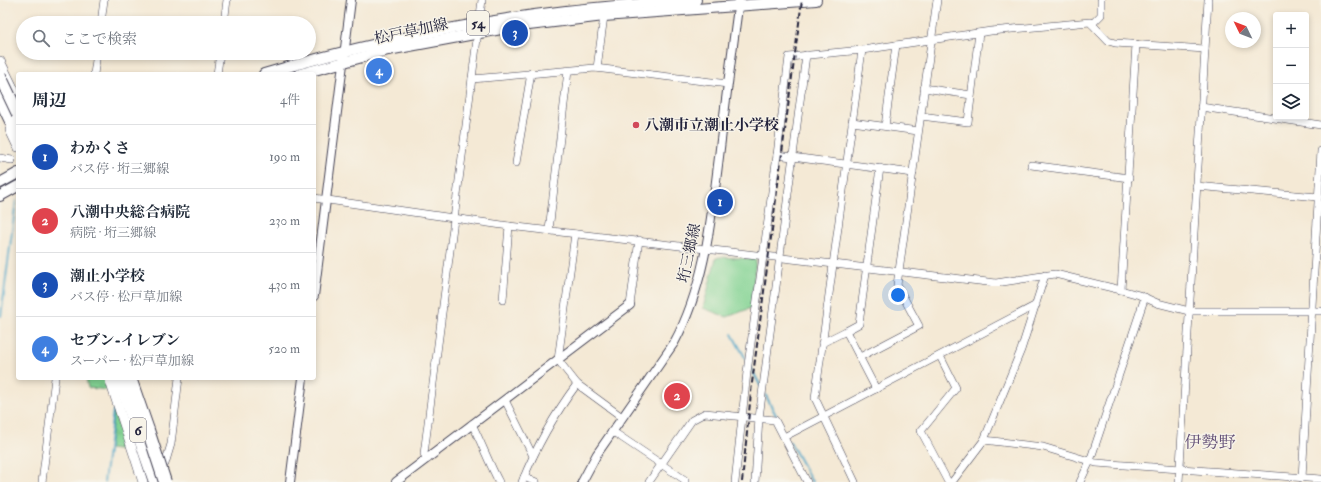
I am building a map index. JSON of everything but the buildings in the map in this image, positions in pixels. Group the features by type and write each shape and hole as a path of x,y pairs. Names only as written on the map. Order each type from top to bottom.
{"highway":[{"path":"1,68 16,109"},
{"path":"0,98 16,132"},
{"name":"6","path":"120,380 155,482"},
{"name":"6","path":"131,380 165,482"}],"main road":[{"name":"松戸草加線","path":"273,72 344,57 388,50 479,28 526,25 605,8 696,0"},
{"name":"松戸草加線","path":"605,8 739,3 754,4 816,0"},
{"name":"松戸草加線","path":"305,72 344,57"},
{"path":"0,80 1,68"},
{"path":"1,68 16,94"},
{"path":"0,83 16,120"},
{"path":"0,112 16,143"},
{"path":"0,183 16,174"},
{"path":"0,196 16,187"},
{"path":"110,380 143,482"},
{"path":"135,380 171,482"},
{"path":"159,482 165,464"}],"street":[{"path":"102,16 104,0"},
{"path":"225,16 227,0"},
{"path":"316,281 351,0"},
{"path":"428,459 424,454 482,0"},
{"path":"860,357 919,326 898,285 937,0"},
{"path":"1092,24 1101,15 1101,0"},
{"path":"1179,482 1208,0"},
{"name":"垳三郷線","path":"582,482 597,454 664,358 683,326 699,279 706,249 739,3"},
{"path":"597,68 605,8"},
{"path":"735,482 747,372 789,57 862,50 979,33 1090,22 1108,41 1205,49"},
{"path":"921,116 968,122 979,33"},
{"path":"1121,290 1136,44"},
{"path":"885,126 896,45"},
{"path":"855,482 815,398 862,50"},
{"path":"755,482 759,418 806,55"},
{"path":"94,72 96,60"},
{"path":"217,72 219,60"},
{"path":"472,79 597,68 728,84"},
{"path":"549,230 568,71"},
{"path":"516,163 531,73"},
{"path":"924,88 971,95"},
{"path":"1201,107 1321,125"},
{"path":"852,122 918,131"},
{"path":"1299,479 1312,311 1321,151"},
{"path":"777,155 913,173"},
{"path":"0,158 12,160"},
{"path":"1031,165 1129,178"},
{"path":"822,343 859,324 880,168"},
{"path":"1196,186 1318,197"},
{"path":"316,198 509,226 639,240 996,283 1055,274 1121,290 1145,297 1157,303 1189,311 1321,311"},
{"path":"503,300 509,226"},
{"path":"575,234 558,360 577,384 622,417"},
{"path":"396,482 630,305 639,240"},
{"path":"952,482 984,440 1021,350 1045,275"},
{"path":"1080,482 1090,461 1145,297"},
{"path":"787,435 940,356 1036,304"},
{"path":"846,331 876,389"},
{"path":"940,356 956,388 921,430 948,482"},
{"path":"42,482 55,380"},
{"path":"165,464 171,444 180,380"},
{"path":"290,482 303,380"},
{"path":"536,482 523,480 533,456 560,407 577,384"},
{"path":"505,400 533,456"},
{"path":"649,482 692,420 706,413 775,420 787,435 807,482"},
{"path":"472,424 486,450 486,457 499,482"},
{"path":"612,431 685,480 685,482"},
{"path":"984,440 1043,447 1096,463 1299,479 1321,479"}],"green space":[{"path":"716,258 756,259 751,308 727,317 703,308"},
{"path":"86,380 106,380 109,390 88,388"},
{"path":"114,410 125,451 109,449"}],"waterway":[{"path":"1,316 16,201"},
{"path":"732,334 747,361"},
{"path":"751,368 761,387"},
{"path":"765,394 778,419"},
{"path":"104,482 113,411"},
{"path":"790,442 812,482"}],"railway":[{"path":"742,482 752,383 802,0"}],"place":[{"name":"潮止小学校","path":"515,33"},
{"name":"セブン-イレブン","path":"379,71"},
{"name":"八潮市立潮止小学校","path":"636,125"},
{"name":"わかくさ","path":"720,202"},
{"name":"八潮中央総合病院","path":"677,396"}],"district":[{"name":"伊勢野","path":"1210,442"}]}
